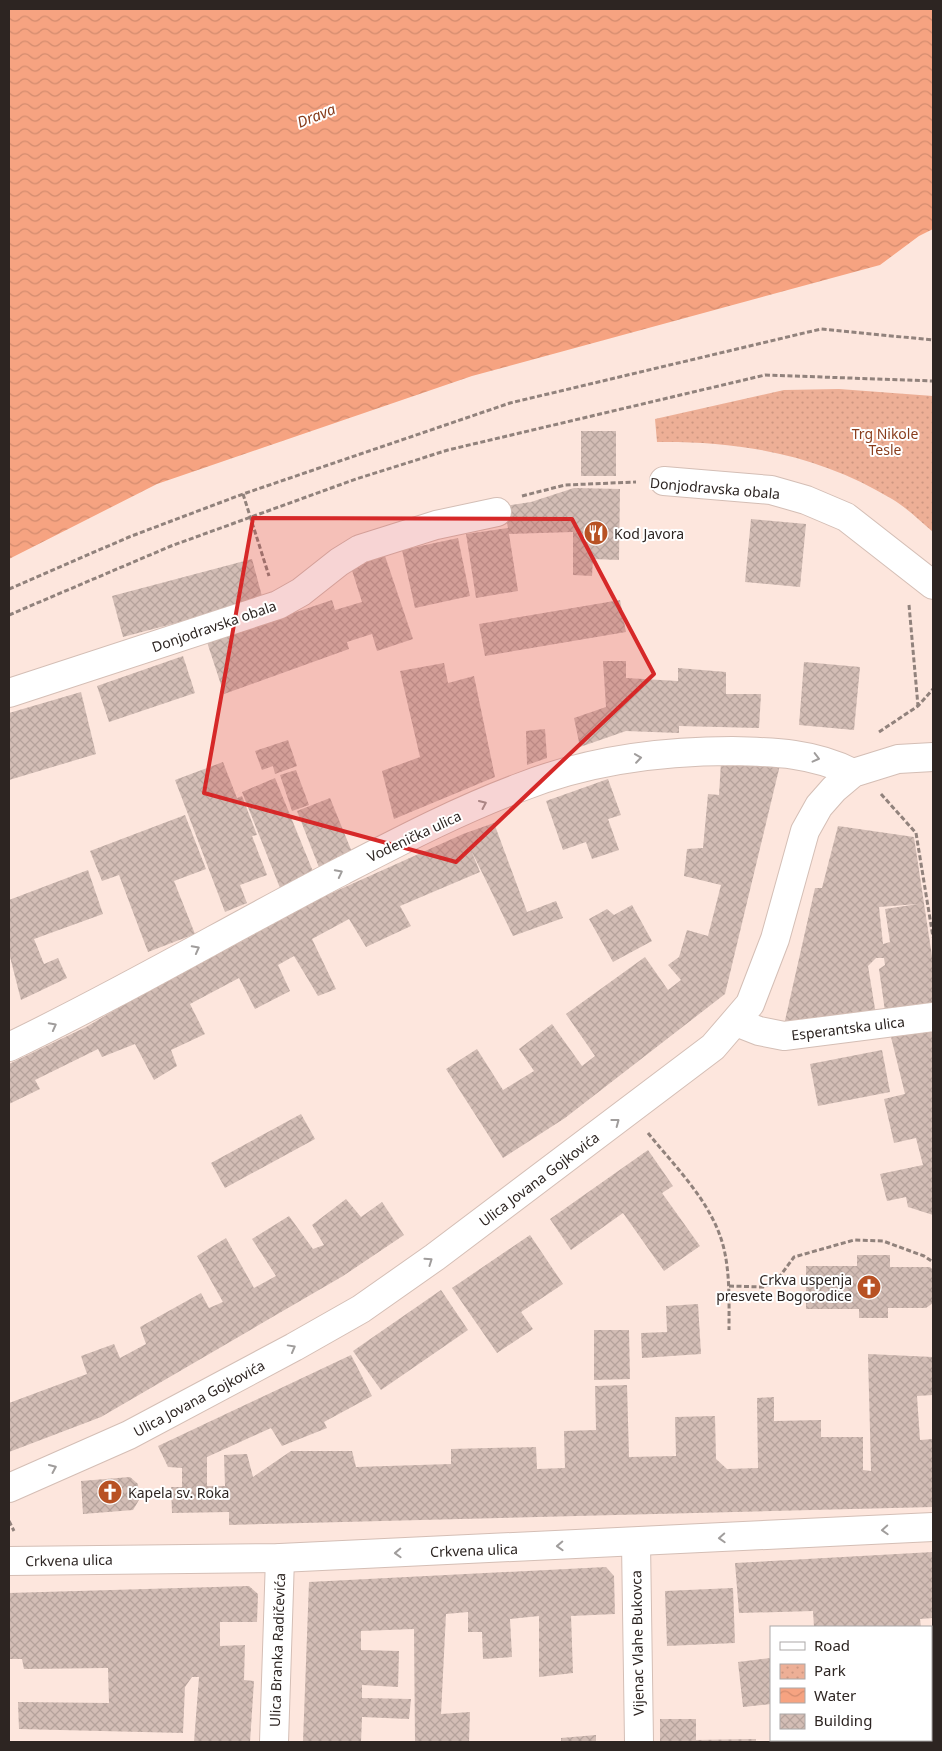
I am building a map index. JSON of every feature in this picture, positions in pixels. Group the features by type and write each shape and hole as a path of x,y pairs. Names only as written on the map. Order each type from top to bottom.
{"street":[{"name":"Donjodravska obala","path":"664,481 771,490 806,500 846,517 933,585"},
{"name":"Donjodravska obala","path":"9,693 278,605 301,592 339,562 360,549 436,525 497,512"},
{"name":"Vodenička ulica","path":"9,1047 398,842 521,786 582,768 628,759 704,751 785,753 833,763 858,771"},
{"name":"Ulica Jovana Gojkovića","path":"9,1488 129,1435 361,1309 443,1251 713,1047 750,1004 775,939 805,831 824,800 834,788 858,771 898,759 933,757"},
{"name":"Esperantska ulica","path":"736,1022 759,1032 784,1036 933,1017"},
{"name":"Crkvena ulica","path":"10,1560 280,1558 636,1543 933,1527"},
{"name":"Vijenac Vlahe Bukovca","path":"636,1543 639,1742"},
{"name":"Ulica Branka Radičevića","path":"274,1742 280,1558"}],"path":[{"path":"9,589 129,537 243,494 510,403 821,329 933,340"},
{"path":"9,615 170,546 250,516 448,450 765,375 933,381"},
{"name":"Donjodravska obala","path":"497,512 496,502 565,485 664,481"},
{"path":"243,494 264,560"},
{"path":"903,562 918,706"},
{"path":"874,736 918,706 933,689"},
{"path":"858,771 916,833 933,937"},
{"path":"630,1111 690,1184 713,1219 724,1248 730,1286 730,1330"},
{"path":"730,1286 763,1287 775,1282 794,1256 854,1240 883,1241 918,1253 933,1262"}],"highlighted area":[{"path":"253,518 572,519 654,674 456,862 204,793"}],"green space":[{"name":"Trg Nikole Tesle","path":"839,389 933,396 933,532 892,499 837,471 808,461 749,448 719,444 657,442 655,419 784,390"}],"water":[{"name":"Drava","path":"9,9 933,9 933,229 919,236 880,265 472,376 157,484 9,559"}],"building":[{"path":"581,431 616,431 616,476 581,476"},
{"name":"Kod Javora","path":"574,488 620,489 619,560 593,559 592,576 573,575 573,532 509,534 518,591 476,598 466,534 508,528 504,506 531,502"},
{"path":"751,519 806,524 800,587 745,582"},
{"path":"458,538 470,596 415,608 402,550"},
{"path":"384,553 413,639 377,651 372,634 347,642 349,649 224,694 207,642 332,600 335,610 362,602 350,564"},
{"path":"252,559 263,600 123,637 112,596"},
{"path":"620,600 626,632 485,656 479,624"},
{"path":"183,656 195,693 109,722 97,686"},
{"path":"603,661 626,661 626,678 678,681 678,668 726,672 726,694 761,694 759,728 679,726 679,733 626,731 580,747 574,718 606,707"},
{"path":"804,662 860,667 854,730 799,725"},
{"path":"444,663 448,683 474,676 495,777 394,819 382,771 420,757 400,671"},
{"path":"81,692 96,754 9,780 9,713"},
{"path":"545,729 547,758 527,765 526,731"},
{"path":"288,740 297,766 275,774 273,766 262,770 255,751"},
{"path":"223,762 237,798 242,796 257,835 252,836 267,875 240,885 247,903 225,912 175,780"},
{"path":"721,762 780,765 725,994 565,1118 503,1158 446,1069 477,1049 503,1090 534,1071 519,1049 552,1024 582,1066 595,1056 566,1014 645,957 668,990 681,980 668,965 679,957 687,930 708,936 721,885 684,876 687,849 703,848 708,794 719,795"},
{"path":"296,770 309,805 292,811 280,775"},
{"path":"275,778 314,874 280,888 242,792"},
{"path":"608,779 621,815 608,819 619,850 592,859 586,842 563,850 546,801"},
{"path":"330,798 354,857 320,870 297,811"},
{"path":"185,815 206,869 174,881 195,934 148,952 119,875 102,881 90,851"},
{"path":"494,823 527,912 556,901 563,918 513,936 471,850 480,872 400,906 411,926 366,947 349,919 312,939 336,989 318,996 294,956 278,965 290,991 255,1009 239,978 190,1004 205,1034 171,1050 177,1066 154,1080 135,1044 102,1057 98,1049 35,1080 40,1089 9,1104 9,1064 86,1027 256,927 463,834"},
{"path":"838,826 914,837 933,963 933,1012 886,1018 879,969 885,965 884,958 876,958 868,966 876,1015 784,1025 815,888 822,888","holes":["918,904 885,909 890,942 883,944 879,907"]},
{"path":"88,870 103,914 34,939 44,964 58,958 67,978 21,1000 9,953 9,900"},
{"path":"632,905 652,941 613,962 589,919 607,909 614,915"},
{"path":"933,1027 933,1215 908,1207 906,1197 887,1201 880,1174 923,1165 916,1138 894,1143 884,1099 905,1094 891,1037"},
{"path":"882,1050 890,1092 818,1106 810,1064"},
{"path":"301,1114 315,1139 225,1188 211,1163"},
{"path":"648,1150 673,1186 662,1193 700,1246 664,1271 623,1213 571,1250 550,1219"},
{"path":"346,1199 361,1217 382,1202 404,1235 343,1276 101,1417 9,1452 9,1403 87,1374 81,1356 114,1344 120,1358 146,1344 140,1327 201,1293 209,1308 223,1302 197,1256 226,1238 254,1288 276,1276 252,1239 289,1216 313,1249 324,1245 312,1225"},
{"path":"530,1235 563,1284 521,1312 533,1329 497,1353 452,1288"},
{"name":"Crkva uspenja presvete Bogorodice","path":"857,1255 890,1255 890,1267 930,1267 933,1270 933,1303 926,1308 888,1308 888,1318 859,1318 859,1309 806,1309 806,1266 857,1266"},
{"path":"441,1290 468,1330 381,1390 353,1351"},
{"path":"698,1304 701,1354 642,1358 641,1333 667,1332 666,1306"},
{"path":"594,1330 629,1330 630,1379 594,1380"},
{"path":"868,1354 933,1357 933,1395 917,1396 920,1440 933,1439 933,1507 229,1525 229,1512 172,1513 171,1487 182,1487 182,1468 168,1467 158,1446 351,1355 372,1396 324,1422 327,1428 282,1446 271,1428 207,1457 207,1486 225,1486 224,1455 247,1454 253,1477 291,1451 352,1451 356,1467 451,1464 451,1449 536,1447 537,1469 565,1468 564,1431 596,1430 595,1386 627,1385 629,1457 676,1456 675,1417 715,1416 716,1459 727,1469 758,1468 757,1398 774,1397 774,1421 821,1420 821,1437 863,1437 863,1470 871,1471"},
{"name":"Kapela sv. Roka","path":"130,1477 138,1484 139,1500 133,1510 83,1514 81,1481"},
{"path":"933,1552 933,1618 920,1619 921,1626 814,1626 813,1611 739,1613 735,1563"},
{"path":"606,1567 614,1576 615,1614 571,1616 573,1673 539,1677 539,1616 510,1619 512,1657 483,1659 482,1632 468,1632 468,1612 446,1614 441,1714 470,1712 469,1742 415,1742 414,1629 361,1631 361,1650 399,1651 398,1687 362,1685 362,1698 411,1699 409,1719 362,1717 361,1742 303,1742 309,1582"},
{"path":"249,1586 258,1594 257,1622 220,1622 220,1646 245,1645 244,1680 254,1681 250,1742 194,1742 199,1677 192,1677 185,1687 183,1733 19,1729 18,1702 109,1703 108,1668 24,1669 22,1659 9,1659 9,1593"},
{"path":"733,1588 735,1643 667,1646 665,1591"},
{"path":"770,1658 770,1704 743,1707 738,1662"},
{"path":"660,1719 696,1719 696,1740 756,1739 756,1742 660,1742"},
{"path":"596,1735 596,1742 561,1742 561,1738"}],"place":[{"name":"Kod Javora","path":"596,533"},
{"name":"Crkva uspenja presvete Bogorodice","path":"869,1287"},
{"name":"Kapela sv. Roka","path":"110,1492"}]}
